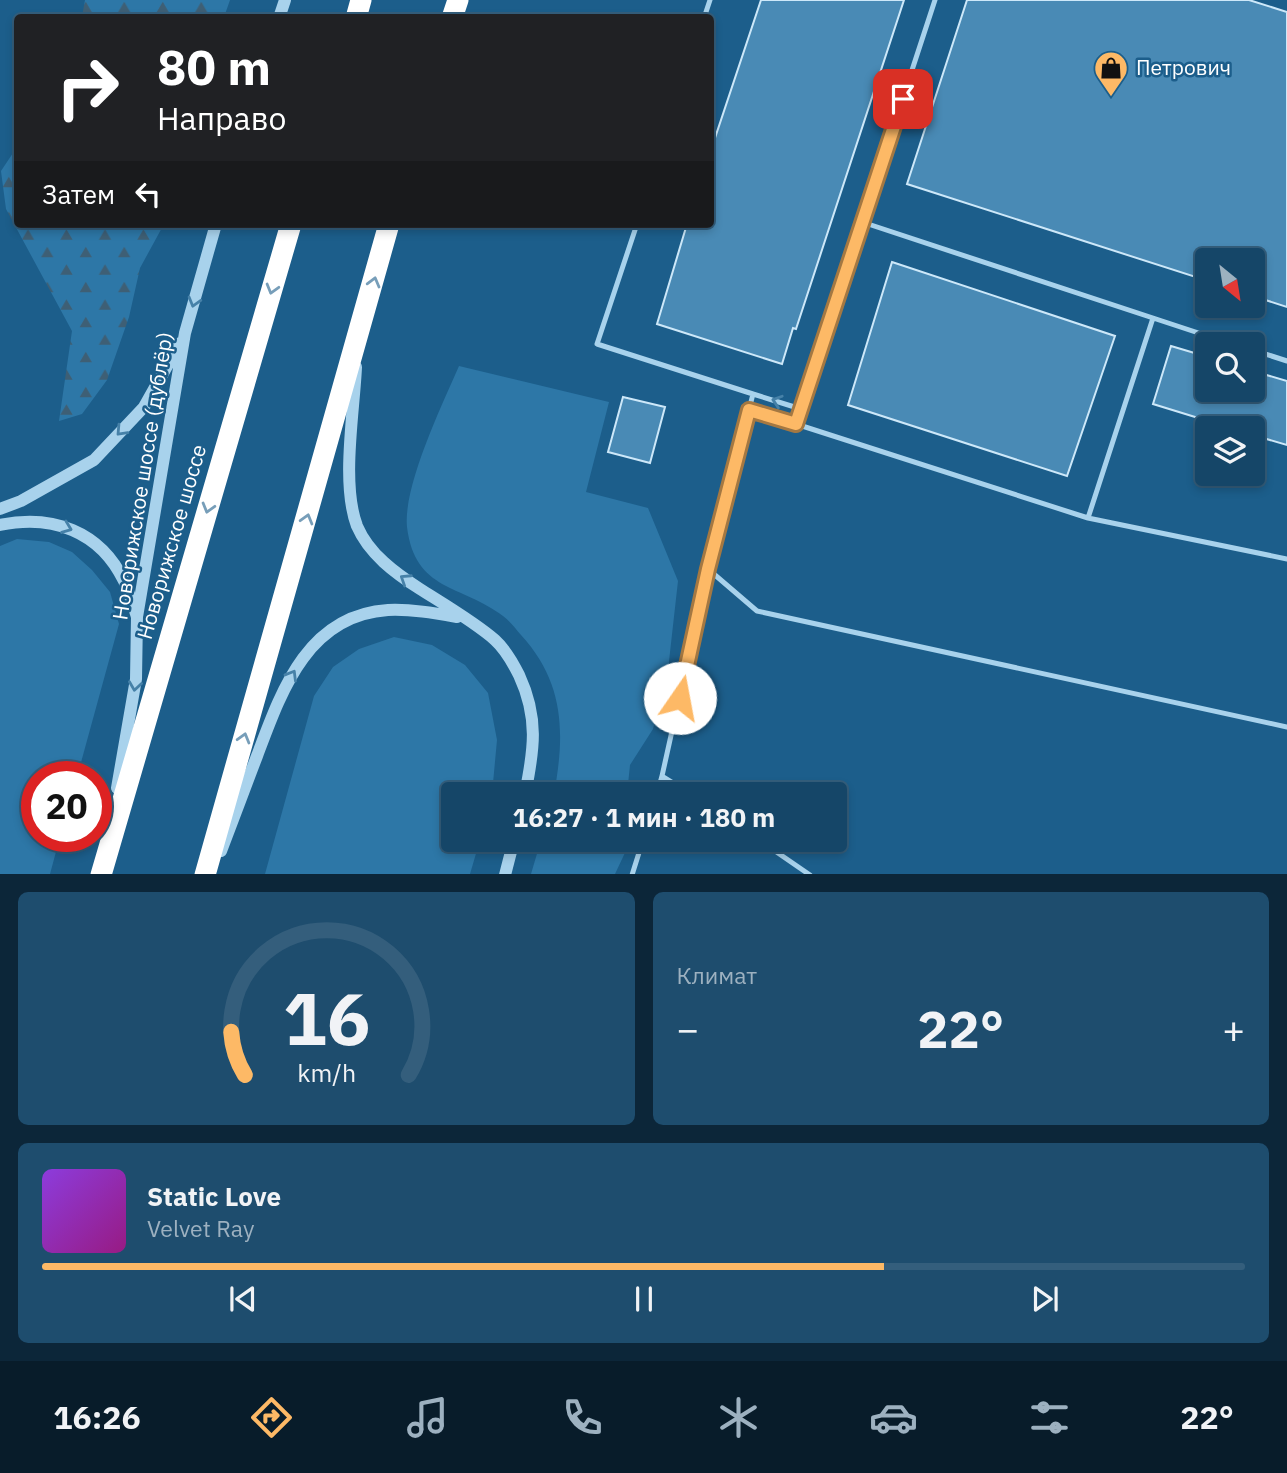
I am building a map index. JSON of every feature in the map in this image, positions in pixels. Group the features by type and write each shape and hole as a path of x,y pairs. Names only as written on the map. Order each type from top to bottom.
{"highway":[{"name":"Новорижское шоссе","path":"102,868 290,228"},
{"path":"205,874 388,228"}],"street":[{"name":"Новорижское шоссе (дублёр)","path":"102,868 136,679 137,617 185,333 215,228"},
{"path":"0,509 94,460 144,407 185,333"},
{"path":"358,340 350,488 358,527 372,551 400,578 496,641 515,666 529,697 534,737 528,782"},
{"path":"0,525 18,521 56,523 86,535 110,559 123,580 137,617"},
{"path":"212,874 280,694 303,657 326,632 355,618 385,610 462,617"},
{"path":"505,874 511,852"}],"lane":[{"path":"796,424 935,0"},
{"path":"862,222 1196,332"},
{"path":"636,228 597,344 801,409"},
{"path":"1088,518 1153,318"},
{"path":"1265,354 1287,361"},
{"path":"660,782 708,569 753,394"},
{"path":"749,410 1088,518 1287,559"},
{"path":"708,569 757,611 1287,727"},
{"path":"662,776 672,782"},
{"path":"632,874 639,852"},
{"path":"777,852 810,874"}],"green space":[{"path":"85,0 230,0 225,14 83,14"},
{"path":"14,152 14,224 6,209 1,171"},
{"path":"16,228 162,228 140,268 129,317 107,380 82,414 59,421 72,331"},
{"path":"459,366 609,402 586,492 648,508 678,581 668,670 653,729 630,765 628,782 556,782 560,751 558,710 554,691 536,653 503,616 442,584 419,564 407,527 407,510 417,468"},
{"path":"17,539 49,542 72,552 92,570 110,592 119,624 81,761 21,761 21,852 56,852 50,874 0,874 0,546"},
{"path":"394,637 432,645 465,665 488,693 497,740 493,782 441,782 441,852 476,852 470,874 265,874 314,696 333,667 359,649"},
{"path":"537,852 625,852 615,874 531,874"}],"building":[{"path":"761,0 904,0 796,329 793,328 782,364 657,324 686,228 714,228 714,141"},
{"name":"Петрович","path":"967,0 1249,0 1287,12 1287,307 1265,300 1265,248 1195,248 1195,277 907,184"},
{"path":"892,262 1115,336 1067,476 848,405"},
{"path":"1171,346 1195,353 1195,402 1265,402 1265,375 1287,381 1287,445 1265,439 1265,416 1195,417 1153,404"},
{"path":"623,397 665,407 650,463 608,452"}],"place":[{"name":"Петрович","path":"1111,98"}],"route":[{"path":"680,698 708,569 749,410 796,424 903,99"}]}
